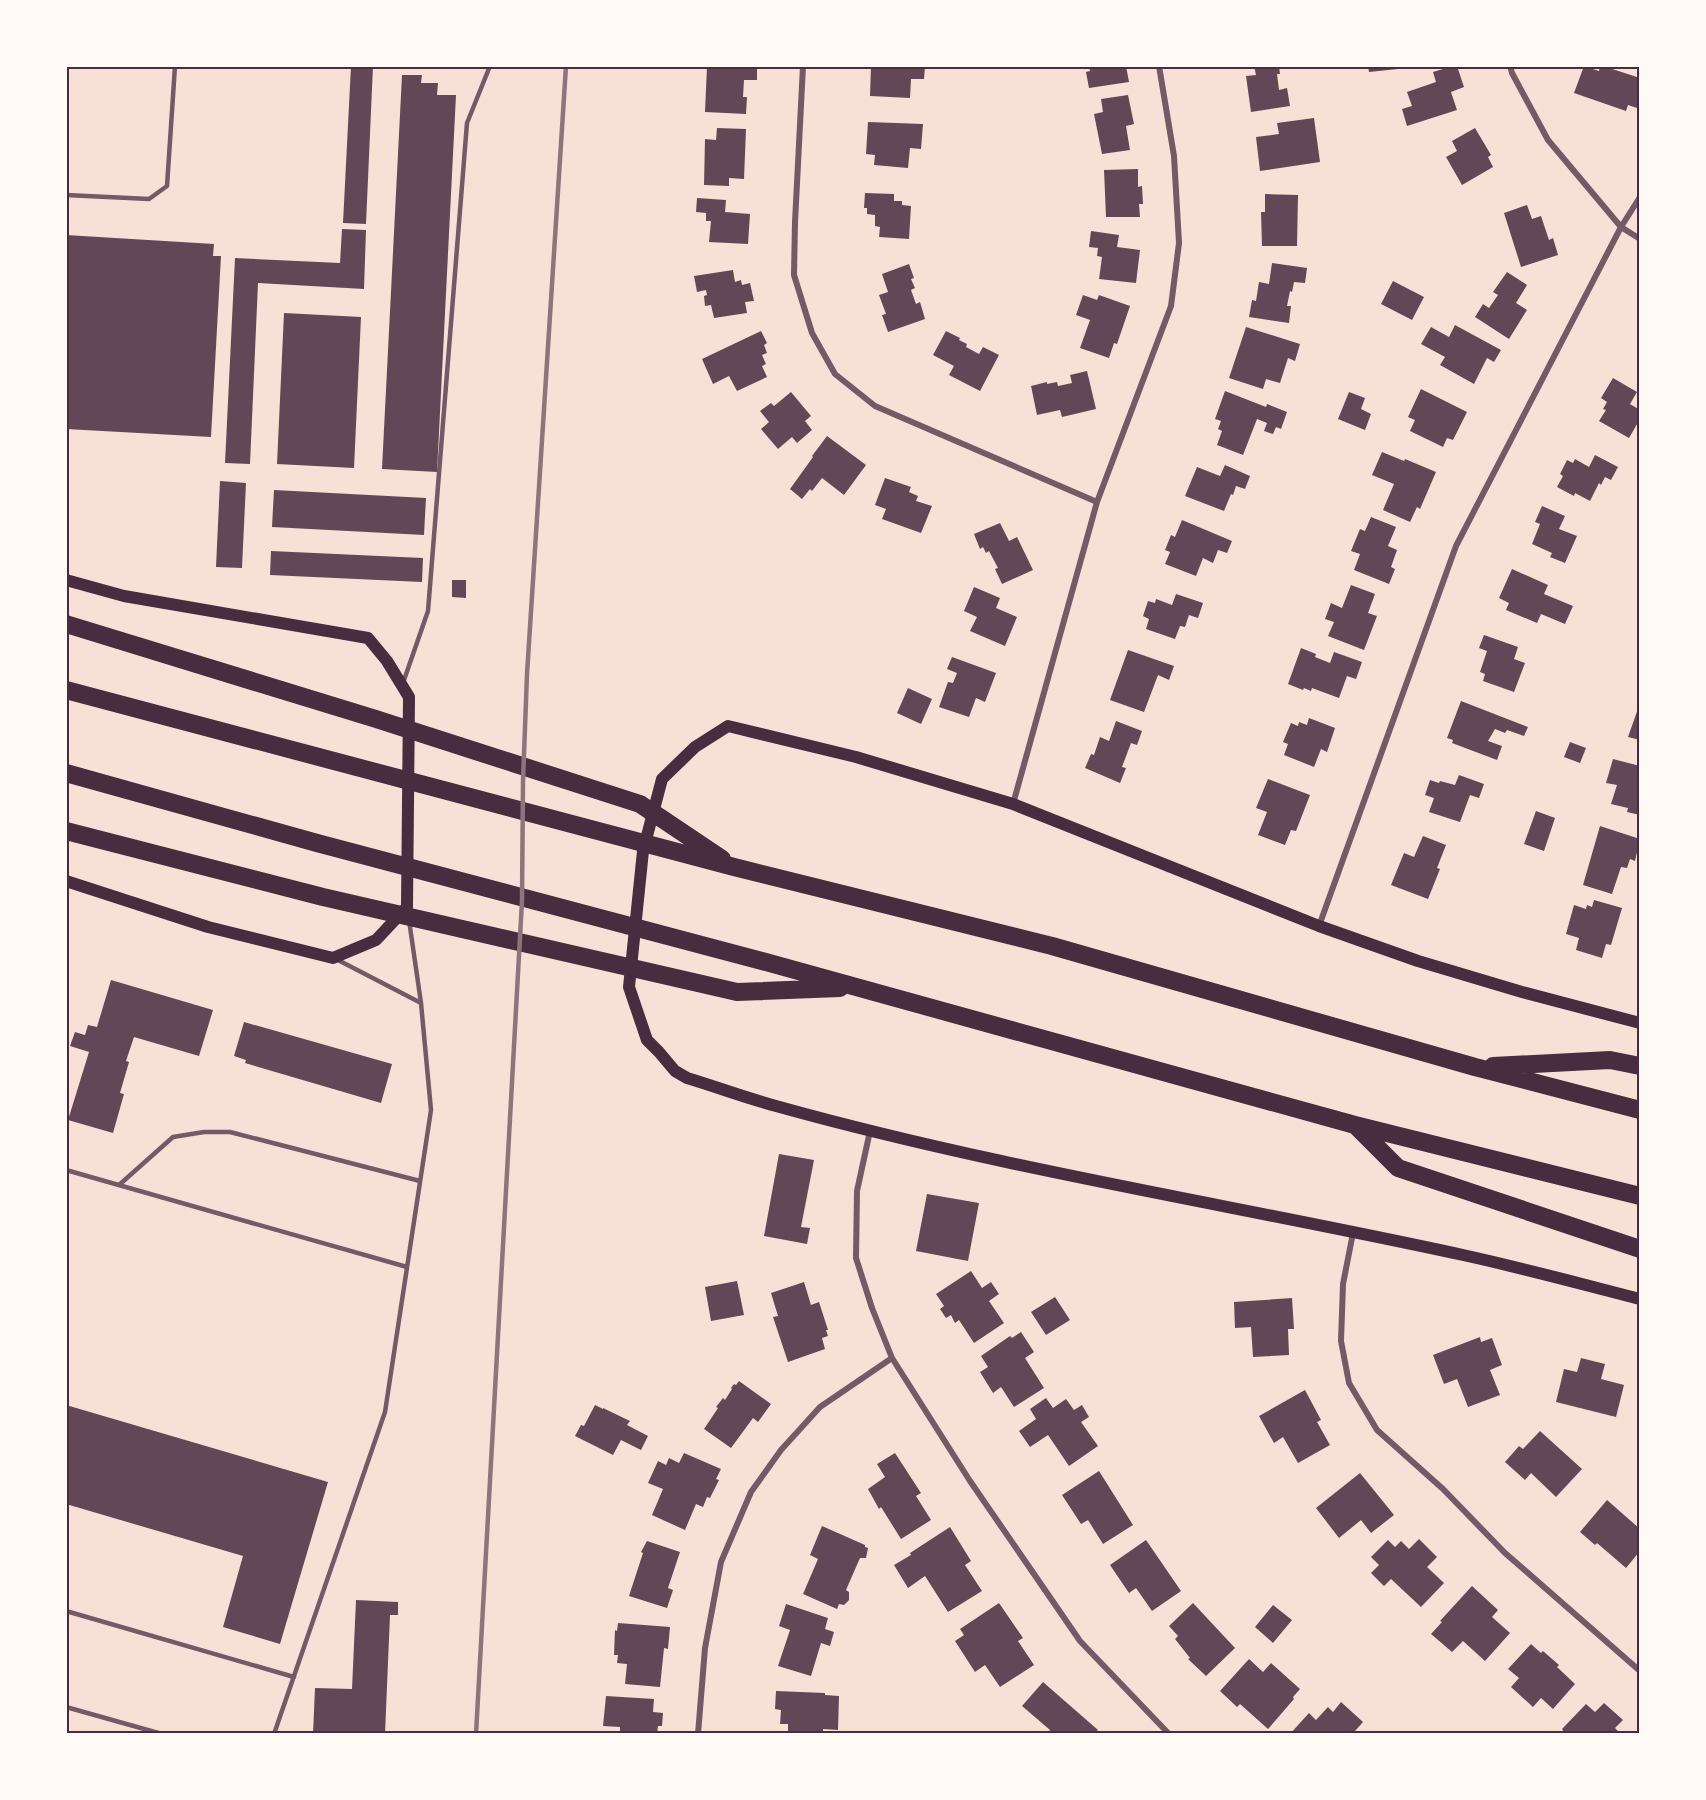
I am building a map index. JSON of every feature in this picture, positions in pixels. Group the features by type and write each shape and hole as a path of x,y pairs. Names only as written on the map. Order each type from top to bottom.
{"highway":[{"path":"66,624 376,719 640,804 734,867"},
{"path":"66,690 734,867 1053,946 1475,1067 1640,1110"},
{"path":"66,773 317,843 762,961 1354,1125 1640,1196"},
{"path":"66,831 323,897 737,992 855,987"},
{"path":"1475,1067 1610,1060 1640,1066"},
{"path":"1354,1125 1398,1168 1640,1249"}],"main road":[{"path":"66,580 124,596 368,638 387,661 409,697 407,907 376,940 333,958 208,927 66,881"},
{"path":"1640,1023 1522,992 1439,967 1319,926 1013,804 856,757 728,726 695,747 662,779 643,851 629,987 647,1040 675,1071 687,1078 774,1106 870,1131 1081,1178 1547,1274 1640,1299"}],"street":[{"path":"803,66 794,275 812,333 835,374 875,406 1097,502"},
{"path":"1013,804 1097,502 1171,306 1179,243 1174,156 1159,66"},
{"path":"1510,66 1548,140 1621,227 1640,239"},
{"path":"1319,926 1456,546 1621,227 1640,197"},
{"path":"870,1131 857,1191 856,1257 872,1308 892,1358 970,1481 1080,1641 1169,1734"},
{"path":"1353,1233 1343,1284 1341,1341 1349,1383 1377,1430 1443,1489 1505,1553 1640,1671"},
{"path":"698,1734 705,1648 721,1562 751,1492 781,1450 820,1407 892,1358"}],"lane":[{"path":"66,195 148,199 167,186 175,66"},
{"path":"402,686 428,611 467,123 490,66"},
{"path":"274,1734 385,1412 431,1110 421,1003 407,907"},
{"path":"333,958 421,1003"},
{"path":"119,1185 173,1137 204,1132 230,1132 420,1181"},
{"path":"66,1170 407,1267"},
{"path":"66,1611 294,1677"},
{"path":"66,1707 162,1734"}],"building":[{"path":"351,66 373,66 366,224 343,223"},
{"path":"707,66 757,66 757,80 744,80 743,97 747,97 746,114 705,112"},
{"path":"871,66 925,66 924,79 911,79 910,98 870,96"},
{"path":"1089,66 1126,66 1129,82 1089,88 1086,72 1090,71"},
{"path":"1254,66 1279,66 1280,74 1277,74 1279,90 1287,88 1290,106 1251,112 1246,76 1256,75"},
{"path":"1368,66 1397,66 1398,69 1369,72"},
{"path":"1457,66 1464,87 1451,92 1457,110 1407,126 1402,109 1412,106 1407,92 1436,82 1433,72"},
{"path":"1584,66 1599,71 1600,66 1603,66 1640,78 1640,109 1628,105 1626,111 1574,93"},
{"path":"402,75 422,75 421,83 438,83 437,95 456,95 437,472 382,469"},
{"path":"1128,95 1134,124 1126,126 1130,150 1102,154 1094,114 1103,112 1101,99"},
{"path":"1314,118 1320,162 1260,171 1256,137 1279,134 1277,123"},
{"path":"868,122 923,124 921,149 910,148 908,168 874,165 875,155 866,154"},
{"path":"717,128 746,129 744,179 729,178 729,186 704,185 705,139 716,140"},
{"path":"1475,128 1491,155 1488,157 1493,167 1462,185 1446,157 1457,151 1452,141"},
{"path":"1138,169 1138,187 1142,186 1143,204 1139,204 1140,217 1106,217 1104,170"},
{"path":"865,193 894,194 894,201 902,201 902,205 911,206 909,239 879,237 880,227 875,226 875,215 867,214 867,208 864,208"},
{"path":"1265,194 1298,195 1297,246 1262,246 1261,212 1265,212"},
{"path":"697,198 726,200 725,212 750,214 748,244 709,242 711,221 706,221 706,213 696,212"},
{"path":"1527,205 1532,219 1541,216 1549,240 1553,238 1558,255 1521,267 1504,213"},
{"path":"342,229 366,230 364,289 258,283 250,464 225,463 235,258 340,263"},
{"path":"1091,231 1119,235 1117,247 1140,250 1136,283 1099,279 1102,257 1097,256 1098,248 1089,247"},
{"path":"66,235 214,244 213,256 221,256 211,437 66,429"},
{"path":"1272,263 1307,268 1305,283 1294,282 1292,292 1290,291 1287,306 1291,306 1289,323 1249,317 1252,300 1256,301 1259,282 1269,284"},
{"path":"909,264 915,288 911,290 916,304 920,302 925,319 888,332 882,315 886,314 879,295 888,292 882,274"},
{"path":"733,270 735,282 741,280 742,285 750,283 754,301 745,302 747,313 714,318 711,305 705,306 706,290 697,292 694,276"},
{"path":"1507,272 1527,285 1516,303 1527,310 1509,339 1475,317 1483,304 1489,308 1498,295 1493,292"},
{"path":"1393,281 1424,297 1412,320 1381,304"},
{"path":"1083,295 1097,300 1099,295 1130,306 1117,344 1114,343 1109,358 1080,348 1090,320 1076,315"},
{"path":"284,313 361,317 354,468 277,464"},
{"path":"1455,325 1501,350 1494,362 1487,358 1474,384 1440,365 1445,357 1421,344 1431,327 1449,337"},
{"path":"1246,327 1300,344 1295,361 1288,358 1280,383 1266,379 1263,389 1229,378"},
{"path":"761,331 767,343 764,345 767,353 762,355 766,364 762,366 767,377 737,391 729,376 713,384 702,359"},
{"path":"946,331 960,338 959,340 967,344 966,347 979,354 983,347 999,355 980,391 949,375 954,366 933,355"},
{"path":"1087,371 1096,409 1062,417 1060,410 1037,415 1031,386 1047,382 1047,384 1057,382 1058,386 1072,383 1070,375"},
{"path":"1613,378 1637,392 1630,404 1640,410 1640,419 1629,438 1599,421 1606,410 1603,409 1607,402 1601,398"},
{"path":"1421,389 1467,412 1453,440 1447,438 1443,447 1410,431 1415,420 1408,417"},
{"path":"1225,391 1266,407 1267,404 1287,412 1281,429 1276,427 1273,434 1264,431 1267,423 1257,419 1243,455 1217,445 1222,431 1218,429 1221,421 1215,419"},
{"path":"791,392 811,416 805,421 812,430 797,443 792,437 778,449 761,429 769,422 760,411 771,403 774,406"},
{"path":"1349,392 1365,398 1361,409 1371,414 1365,430 1338,419"},
{"path":"827,436 866,465 844,495 822,478 802,499 790,489"},
{"path":"1382,452 1436,472 1420,509 1417,507 1410,522 1383,510 1394,484 1372,475"},
{"path":"1595,455 1618,467 1611,480 1605,477 1601,485 1599,483 1590,501 1557,487 1563,476 1560,474 1567,460 1573,463 1575,459 1589,467"},
{"path":"1225,465 1250,476 1245,489 1236,486 1224,511 1185,496 1197,467 1220,476"},
{"path":"885,478 911,487 909,492 918,496 916,501 932,506 921,533 882,519 886,509 875,505"},
{"path":"220,481 246,483 242,568 216,567"},
{"path":"274,490 426,498 424,535 272,527"},
{"path":"1542,506 1565,516 1559,529 1577,536 1565,563 1550,557 1552,553 1532,544 1540,524 1535,522"},
{"path":"1371,517 1396,527 1388,546 1397,550 1391,567 1395,569 1389,584 1354,570 1360,554 1351,551 1360,529 1365,531"},
{"path":"1182,520 1232,541 1227,553 1218,550 1213,563 1203,558 1196,576 1165,564 1170,552 1165,550 1171,535 1175,537"},
{"path":"1000,523 1009,541 1017,537 1033,570 1002,584 995,569 998,568 989,551 986,553 983,547 980,549 974,534"},
{"path":"271,551 423,558 422,582 270,575"},
{"path":"1512,569 1548,585 1544,594 1573,606 1565,624 1541,614 1537,623 1506,610 1509,603 1499,598"},
{"path":"452,580 466,580 466,598 452,597"},
{"path":"1351,585 1375,594 1368,613 1377,616 1364,650 1328,636 1334,622 1325,619 1331,603 1342,608"},
{"path":"974,587 1000,598 996,608 1017,617 1005,646 970,631 977,617 964,611"},
{"path":"1176,594 1203,603 1198,618 1189,615 1185,627 1180,626 1175,639 1146,629 1149,619 1143,616 1148,601 1155,603 1156,599 1172,605"},
{"path":"1484,635 1518,647 1514,659 1525,663 1514,692 1483,681 1485,674 1480,672 1487,651 1479,648"},
{"path":"1301,648 1330,663 1334,652 1362,662 1356,679 1347,676 1339,698 1312,688 1311,691 1304,688 1303,690 1288,684"},
{"path":"1128,650 1174,666 1169,680 1158,675 1144,712 1110,700"},
{"path":"952,657 996,673 985,702 976,698 969,717 939,707 948,682 953,683 957,673 947,669"},
{"path":"908,688 932,699 921,724 897,713"},
{"path":"1461,701 1528,727 1524,736 1507,730 1505,733 1495,729 1488,741 1502,746 1497,760 1452,743 1453,740 1447,738"},
{"path":"1640,703 1640,740 1628,737"},
{"path":"1309,718 1335,728 1327,752 1321,749 1314,767 1284,755 1288,744 1283,742 1291,723 1298,726 1299,722 1307,725"},
{"path":"1116,721 1142,731 1137,745 1131,743 1122,767 1126,768 1120,783 1085,768 1091,754 1094,755 1100,737 1109,741"},
{"path":"1570,742 1586,748 1580,763 1564,757"},
{"path":"1613,759 1640,766 1637,778 1640,779 1640,815 1627,812 1628,808 1611,804 1617,785 1606,783"},
{"path":"1459,775 1484,784 1479,798 1470,795 1460,822 1429,812 1434,798 1425,795 1430,780 1455,785"},
{"path":"1268,779 1310,795 1296,831 1291,830 1285,845 1258,835 1267,812 1256,808"},
{"path":"1536,811 1555,818 1544,851 1524,844"},
{"path":"1600,826 1640,839 1635,861 1630,859 1627,868 1621,867 1612,894 1583,885"},
{"path":"1423,836 1446,845 1437,868 1440,869 1428,899 1391,885 1404,853 1414,857"},
{"path":"1594,900 1622,908 1611,945 1606,944 1602,958 1576,950 1579,938 1566,934 1574,905 1586,909 1587,905 1592,907"},
{"path":"111,980 213,1010 199,1056 134,1037 126,1061 129,1062 120,1093 124,1094 113,1133 68,1120 89,1052 70,1046 75,1032 85,1035 88,1025 97,1027"},
{"path":"244,1022 392,1064 381,1103 245,1063 246,1060 234,1056"},
{"path":"779,1154 814,1160 801,1227 810,1228 807,1244 764,1236"},
{"path":"927,1194 979,1203 968,1261 916,1251"},
{"path":"971,1271 982,1288 991,1282 999,1294 989,1301 1004,1323 974,1343 959,1320 955,1323 951,1315 946,1318 940,1309 944,1306 936,1294"},
{"path":"737,1281 744,1315 711,1321 705,1287"},
{"path":"804,1282 811,1305 819,1302 828,1336 822,1338 825,1349 788,1362 773,1317 778,1316 771,1293"},
{"path":"1055,1297 1070,1320 1046,1335 1031,1312"},
{"path":"1292,1298 1294,1329 1288,1329 1289,1355 1253,1357 1251,1327 1235,1328 1234,1302"},
{"path":"1021,1332 1034,1352 1025,1358 1044,1388 1014,1407 1001,1387 993,1393 980,1372 988,1367 981,1356 1010,1336 1012,1338"},
{"path":"1480,1337 1481,1342 1492,1338 1502,1365 1490,1370 1500,1395 1468,1407 1457,1379 1444,1384 1433,1355"},
{"path":"1581,1358 1605,1364 1601,1379 1624,1385 1616,1417 1556,1402 1564,1369 1577,1372"},
{"path":"739,1381 771,1404 758,1422 753,1418 731,1448 704,1429 718,1408 716,1407 723,1398 725,1400 731,1388"},
{"path":"1305,1390 1321,1420 1317,1422 1330,1445 1298,1463 1283,1437 1274,1443 1259,1416"},
{"path":"1046,1398 1053,1408 1066,1399 1074,1410 1082,1405 1089,1417 1081,1422 1098,1446 1069,1466 1048,1435 1030,1447 1019,1431 1036,1419 1030,1409"},
{"path":"66,1405 328,1482 280,1644 223,1627 243,1556 66,1504"},
{"path":"595,1405 630,1421 627,1425 648,1436 641,1450 621,1440 613,1455 575,1436 581,1425 584,1426"},
{"path":"1540,1431 1582,1469 1556,1497 1531,1473 1525,1480 1505,1462 1519,1446 1523,1449"},
{"path":"684,1453 721,1469 716,1479 719,1480 710,1498 707,1497 703,1507 696,1504 685,1530 652,1515 663,1489 648,1483 658,1461 666,1465 669,1458 679,1463"},
{"path":"895,1453 921,1493 916,1496 931,1520 901,1539 881,1507 879,1509 868,1489 885,1477 877,1464"},
{"path":"1099,1471 1133,1525 1103,1544 1088,1520 1081,1524 1062,1495"},
{"path":"1360,1473 1394,1515 1371,1533 1361,1520 1339,1538 1316,1508"},
{"path":"1607,1500 1640,1529 1640,1551 1626,1568 1597,1543 1595,1545 1580,1532"},
{"path":"822,1526 868,1548 866,1558 860,1558 846,1590 849,1592 849,1600 844,1605 839,1604 837,1609 803,1594 818,1559 810,1555"},
{"path":"950,1527 971,1561 965,1565 982,1591 948,1612 925,1576 908,1588 894,1565"},
{"path":"1419,1539 1437,1557 1427,1567 1444,1583 1421,1607 1391,1579 1384,1586 1371,1573 1379,1565 1371,1557 1388,1540 1395,1547 1401,1541 1409,1549"},
{"path":"1146,1540 1181,1591 1152,1611 1136,1588 1129,1593 1110,1565"},
{"path":"647,1541 680,1552 668,1588 673,1590 667,1608 629,1596 643,1553 641,1552"},
{"path":"1472,1586 1498,1610 1492,1617 1510,1633 1485,1661 1463,1641 1452,1652 1431,1634"},
{"path":"356,1600 398,1602 398,1615 390,1615 385,1734 313,1734 315,1688 352,1689"},
{"path":"999,1603 1023,1638 1018,1641 1034,1665 1000,1687 985,1665 975,1672 955,1641 964,1635 960,1629"},
{"path":"1193,1603 1235,1648 1206,1676 1188,1659 1190,1658 1175,1639 1178,1636 1169,1626"},
{"path":"786,1604 828,1618 825,1629 834,1632 830,1646 821,1643 811,1676 778,1666 790,1630 779,1626"},
{"path":"1273,1605 1292,1620 1273,1643 1255,1627"},
{"path":"618,1623 670,1627 668,1649 664,1648 660,1687 625,1684 627,1664 617,1663 618,1655 614,1655 615,1630 617,1631"},
{"path":"1531,1644 1559,1665 1557,1667 1575,1684 1553,1709 1541,1698 1533,1707 1511,1687 1519,1678 1508,1669"},
{"path":"1249,1659 1263,1672 1271,1663 1300,1689 1268,1729 1240,1704 1237,1707 1220,1691"},
{"path":"1043,1682 1098,1730 1094,1734 1047,1734 1050,1730 1022,1706"},
{"path":"776,1691 825,1693 825,1695 839,1696 838,1730 823,1729 823,1734 788,1734 788,1724 780,1724 781,1710 775,1709"},
{"path":"606,1696 654,1699 653,1712 663,1713 662,1726 658,1726 657,1734 620,1734 620,1727 603,1726"},
{"path":"1341,1702 1363,1722 1355,1731 1358,1734 1290,1734 1309,1713 1316,1720 1328,1707 1333,1712"},
{"path":"1604,1703 1623,1720 1615,1728 1621,1734 1562,1734 1564,1732 1562,1729 1586,1704 1595,1712"}],"railway":[{"path":"476,1734 522,901 527,674 566,66"}]}
